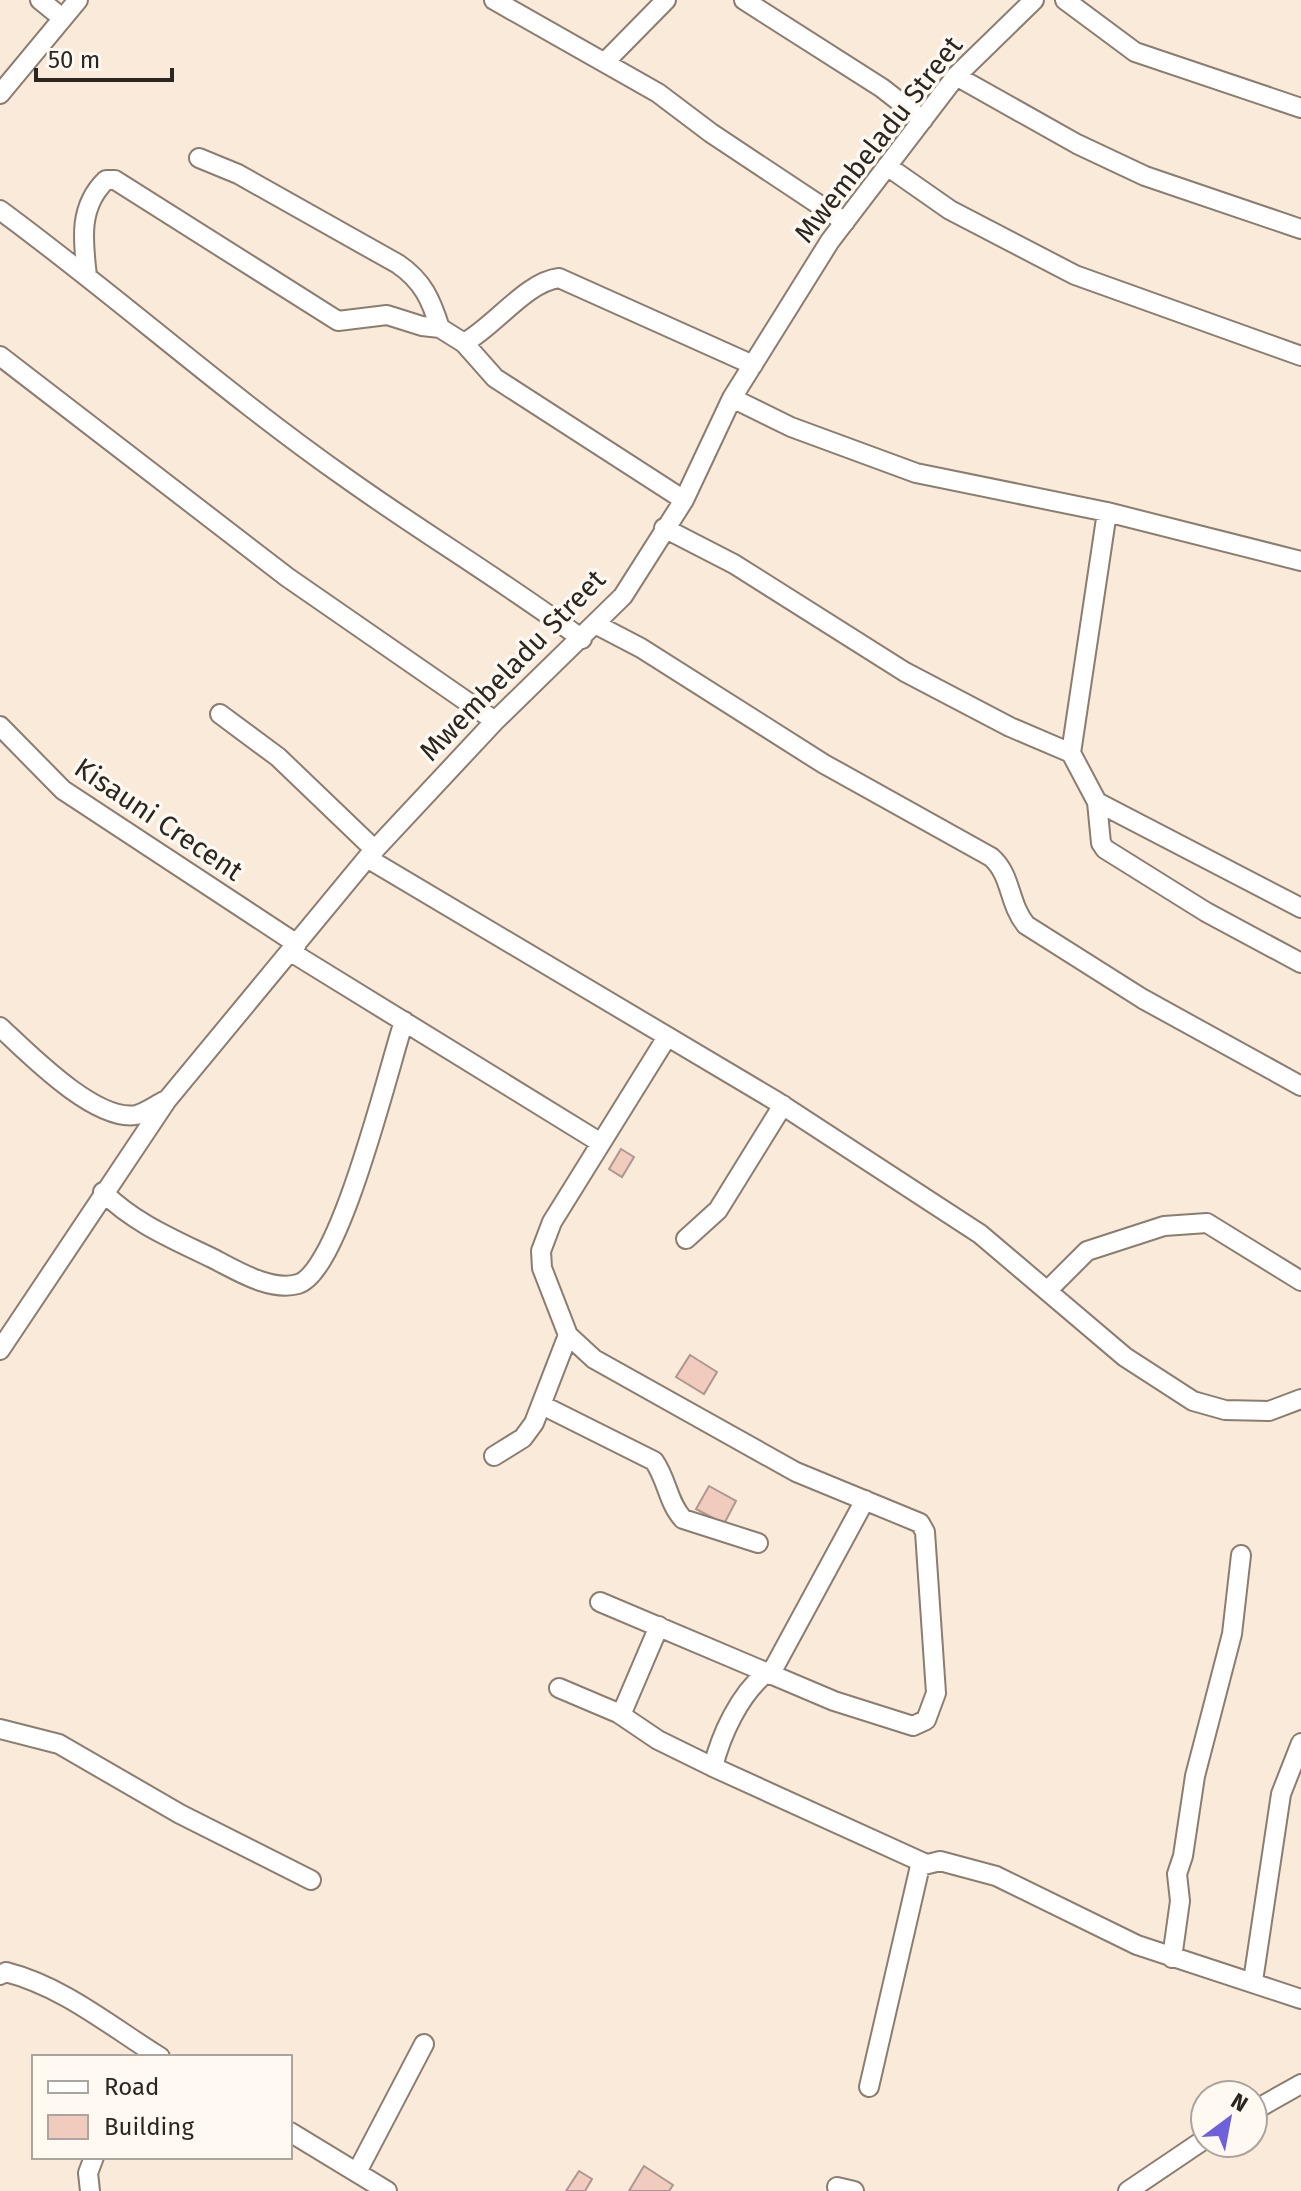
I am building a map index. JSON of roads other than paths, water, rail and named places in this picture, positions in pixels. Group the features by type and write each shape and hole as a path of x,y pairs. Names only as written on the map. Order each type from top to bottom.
{"street":[{"path":"40,0 61,17"},
{"path":"0,94 78,0"},
{"path":"494,0 558,38 606,61 845,222"},
{"path":"606,61 666,0"},
{"path":"744,0 882,88 923,120"},
{"name":"Mwembeladu Street","path":"0,1350 167,1100 371,854 495,721 623,596 684,500 732,398 845,222 956,76 1034,0"},
{"path":"1065,0 1135,52 1301,108"},
{"path":"956,76 1077,144 1145,176 1301,229"},
{"path":"199,158 238,174 416,276 430,297 440,328"},
{"path":"887,166 950,210 1075,275 1301,356"},
{"path":"87,276 83,227 87,207 94,192 106,180 115,180 275,279 323,315 338,321 387,315 440,328 464,343 495,378 684,500"},
{"path":"0,210 87,276 239,400 346,479 503,581 582,639"},
{"path":"464,343 494,324 534,287 559,278 753,365"},
{"path":"0,356 300,586 495,721"},
{"path":"732,398 791,427 916,473 1107,512 1301,561"},
{"path":"1107,512 1071,753 1097,802 1101,843 1105,849 1206,912 1301,963"},
{"path":"664,528 734,564 905,672 1010,727 1071,753"},
{"path":"595,624 641,648 824,764 991,857 1005,873 1015,911 1026,925 1143,999 1301,1086"},
{"path":"220,714 278,757 371,854 783,1105 980,1234 1125,1357 1193,1401 1225,1410 1269,1411 1301,1399"},
{"name":"Kisauni Crecent","path":"0,726 40,769 75,799 404,1021 601,1143"},
{"path":"1097,802 1301,908"},
{"path":"103,1192 124,1213 247,1275 282,1287 301,1284 313,1273 324,1252 369,1147 404,1021"},
{"path":"0,1027 87,1101 113,1113 136,1115 167,1100"},
{"path":"600,1602 834,1701 913,1726 926,1720 936,1693 925,1532 914,1518 796,1472 697,1420 594,1359 568,1335 547,1283 541,1251 552,1222 667,1037"},
{"path":"686,1239 718,1210 783,1105"},
{"path":"1047,1291 1087,1251 1164,1226 1207,1223 1301,1281"},
{"path":"494,1456 523,1438 542,1405 568,1335"},
{"path":"542,1405 654,1461 676,1512 683,1519 758,1543"},
{"path":"713,1767 719,1741 751,1688 768,1674 865,1500"},
{"path":"1172,1958 1180,1901 1177,1874 1183,1856 1195,1776 1232,1634 1241,1555"},
{"path":"618,1713 629,1697 659,1626"},
{"path":"559,1688 618,1713 658,1740 713,1767 924,1863 953,1863 996,1876 1137,1945 1301,1999"},
{"path":"0,1729 59,1744 180,1814 311,1880"},
{"path":"1253,1981 1281,1794 1301,1743"},
{"path":"869,2087 905,1941 914,1880 924,1863"},
{"path":"2,1972 57,1990 142,2052"},
{"path":"357,2172 424,2044"},
{"path":"1269,2102 1301,2084"},
{"path":"292,2133 387,2191"},
{"path":"1128,2191 1189,2150"},
{"path":"90,2191 88,2173 93,2159"}]}
